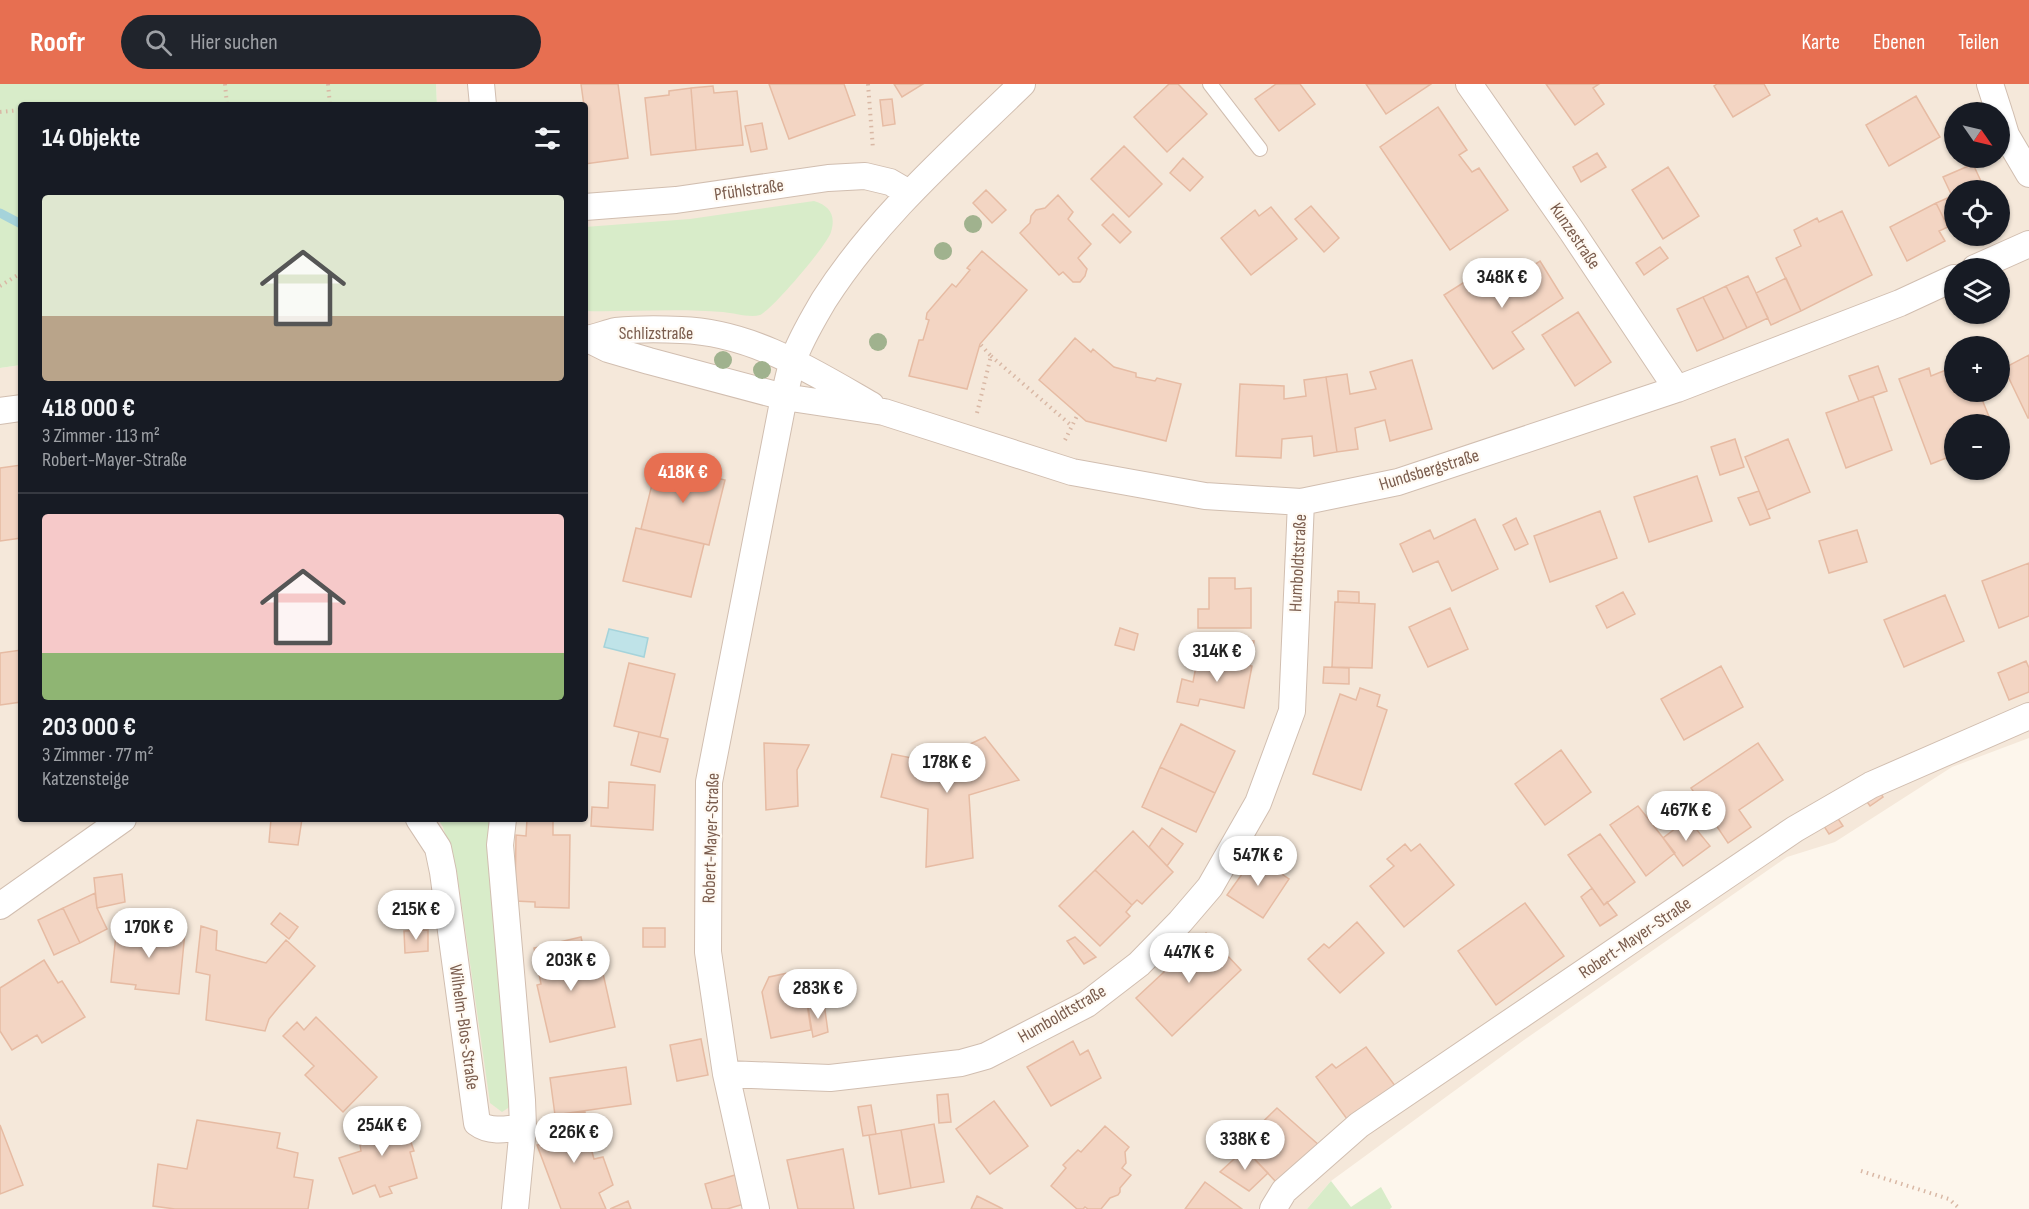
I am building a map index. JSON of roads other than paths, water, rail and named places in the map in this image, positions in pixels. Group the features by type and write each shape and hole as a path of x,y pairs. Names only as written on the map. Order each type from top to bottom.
{"street":[{"path":"481,84 483,102"},
{"path":"784,397 793,360 814,316 838,278 872,233 909,193 1022,84"},
{"name":"Kunzestraße","path":"1469,84 1572,230 1677,389"},
{"path":"1990,84 1995,102"},
{"path":"2010,142 2029,174"},
{"name":"Pfühlstraße","path":"588,207 676,200 828,178 865,176 890,182 909,193"},
{"path":"1998,258 2029,244"},
{"name":"Hundsbergstraße","path":"784,397 884,412 1083,474 1205,496 1301,502 1398,482 1677,389 1900,303 1944,283"},
{"name":"Schlizstraße","path":"588,343 616,331 682,330 749,343 793,360"},
{"name":"Schlizstraße","path":"588,344 784,397"},
{"name":"Hundsbergstraße","path":"793,360 884,412"},
{"name":"Robert-Mayer-Straße","path":"756,1209 726,1074 708,952 709,782 784,397"},
{"path":"0,411 18,408"},
{"name":"Humboldtstraße","path":"726,1074 830,1078 970,1061 986,1056 1087,1004 1139,964 1210,887 1258,803 1292,711 1301,502"},
{"name":"Robert-Mayer-Straße","path":"1273,1209 1284,1191 1359,1125 1795,829 1871,785 2029,716"},
{"path":"0,906 119,822"},
{"name":"Wilhelm-Blos-Straße","path":"421,822 438,848 443,872 477,1123 483,1128 497,1130 523,1127"},
{"path":"503,822 500,845 523,1127 515,1209"}],"lane":[{"path":"1210,84 1260,149"}],"water":[{"path":"609,629 648,638 644,657 604,647"}],"waterway":[{"path":"0,213 18,222"}]}
